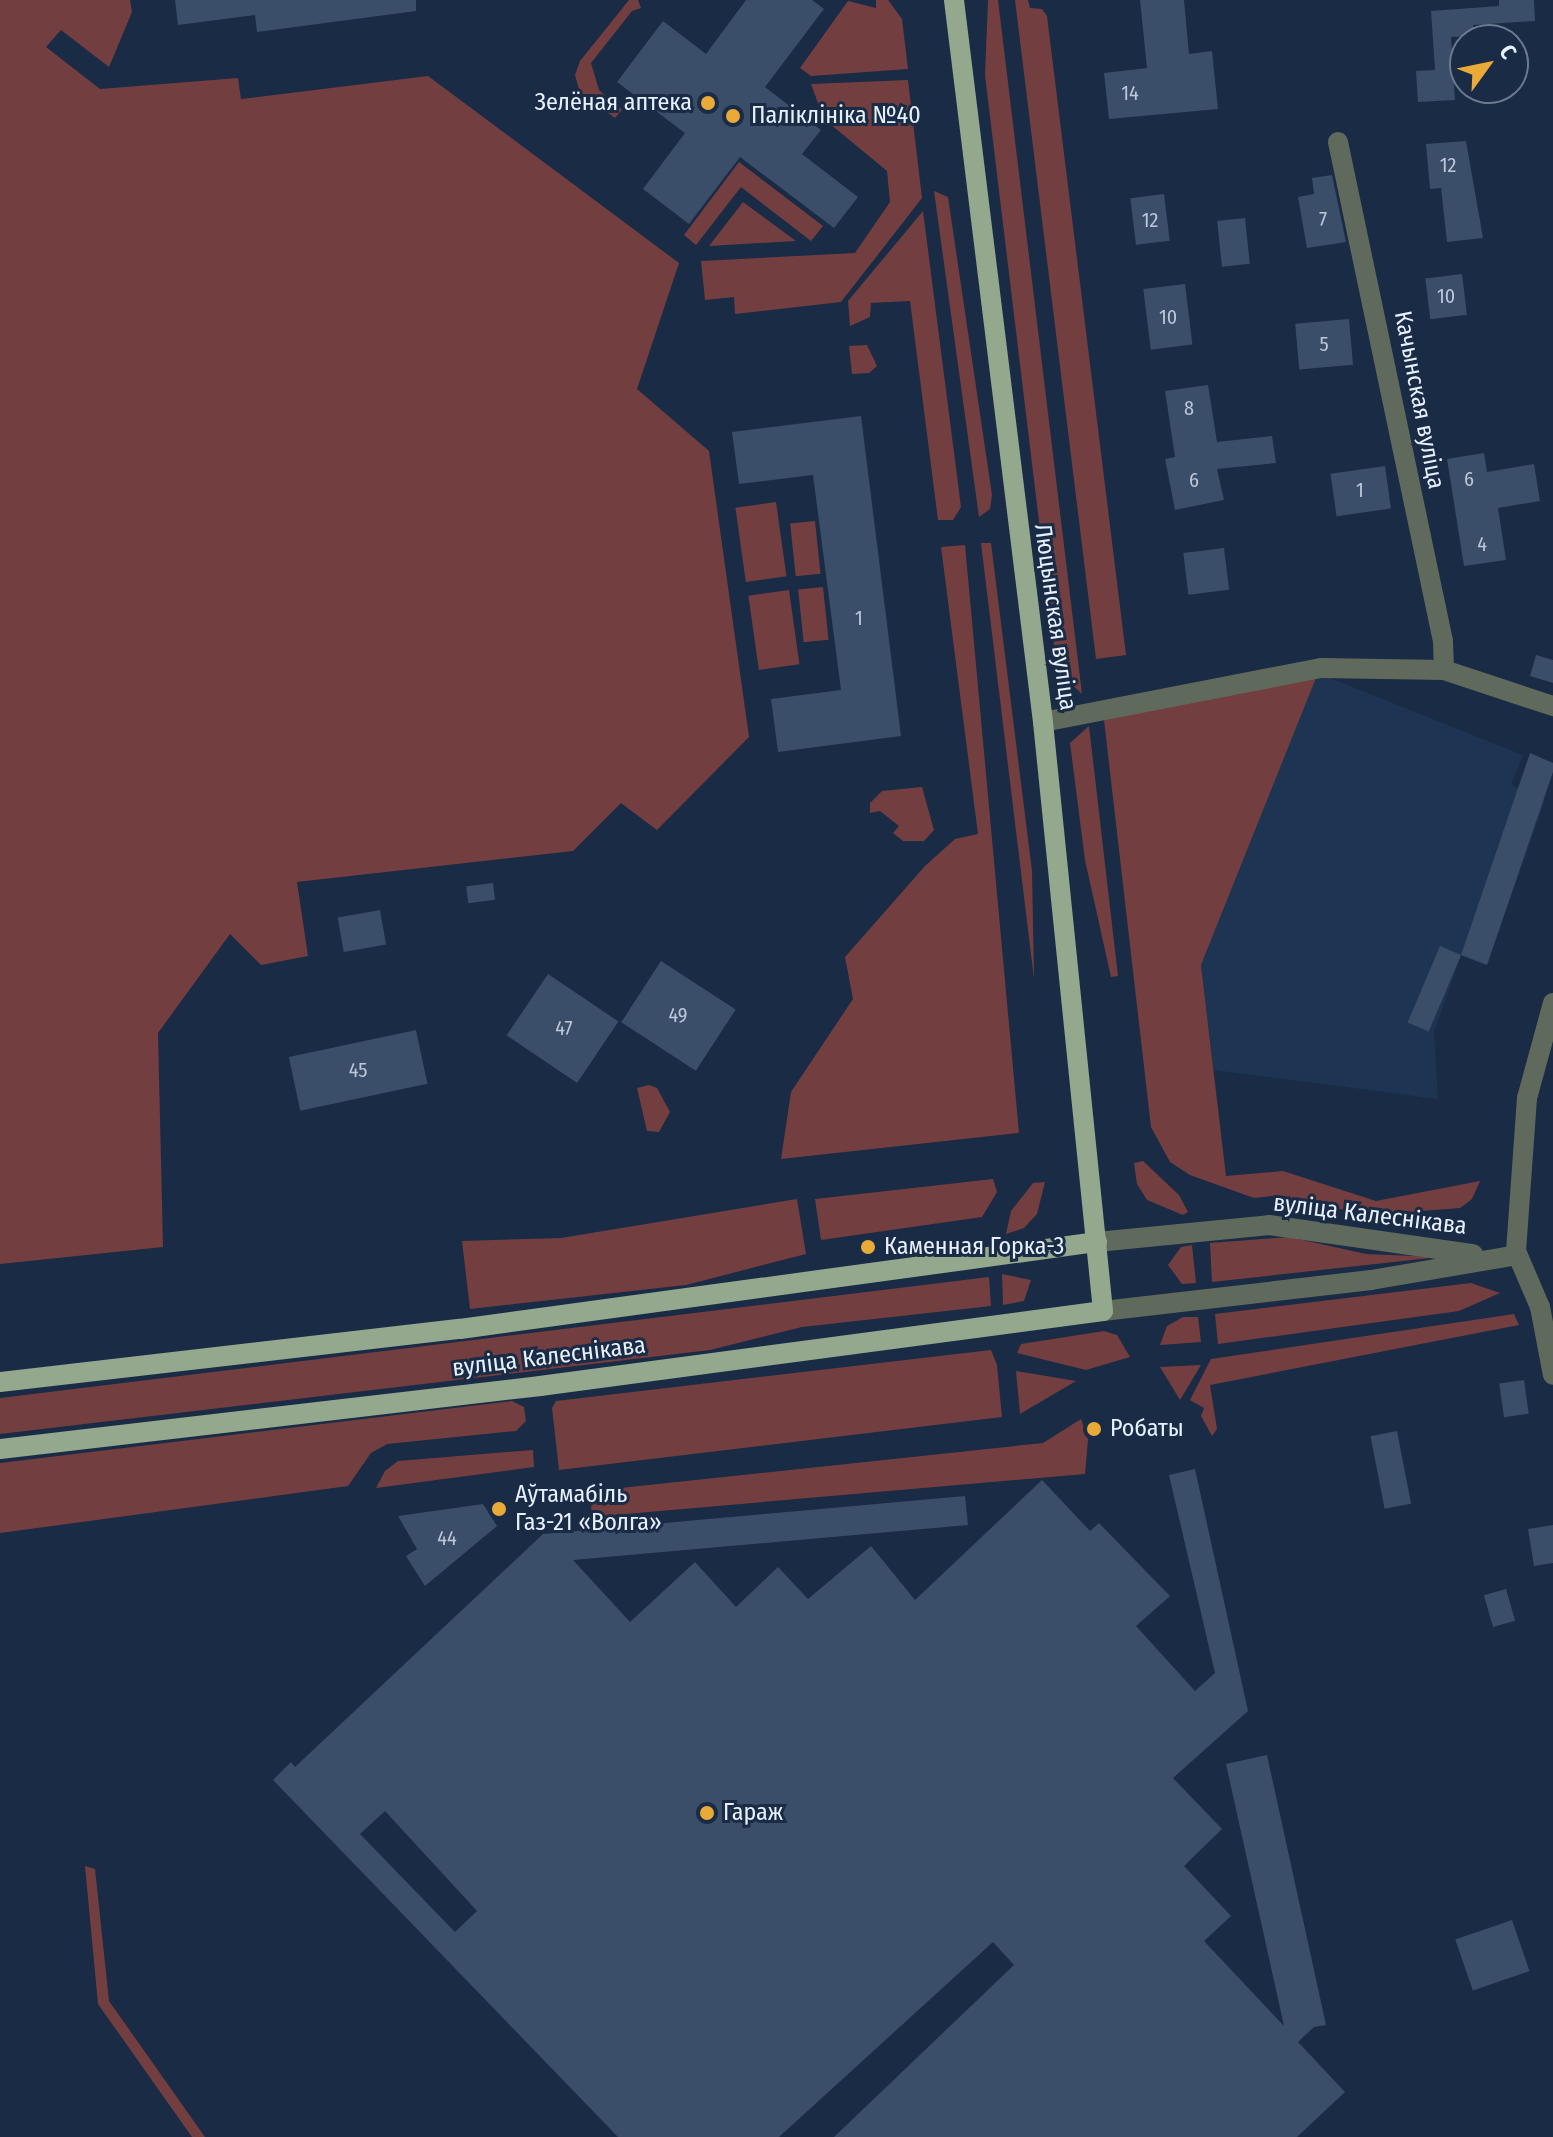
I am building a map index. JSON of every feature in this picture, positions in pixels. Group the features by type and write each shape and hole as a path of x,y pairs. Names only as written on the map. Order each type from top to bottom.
{"main road":[{"name":"Люцынская вуліца","path":"954,0 1043,722 1097,1242"},
{"path":"1097,1242 1103,1311"},
{"name":"вуліца Калеснікава","path":"0,1382 460,1329 1097,1242"},
{"name":"вуліца Калеснікава","path":"0,1449 540,1386 1103,1311"}],"street":[{"name":"Качынская вуліца","path":"1338,142 1443,641 1444,670"},
{"path":"1043,722 1321,668 1444,670 1553,706"},
{"path":"1553,1003 1537,1051 1523,1125 1517,1255 1540,1307 1553,1375"},
{"name":"вуліца Калеснікава","path":"1097,1242 1269,1225 1492,1257"},
{"name":"вуліца Калеснікава","path":"1103,1311 1371,1280 1517,1255"}],"shaded area":[{"path":"0,0 130,0 132,12 109,67 61,30 46,47 100,89 238,78 241,99 428,76 679,263 637,389 709,451 749,737 657,830 621,803 573,851 297,882 308,956 261,965 230,934 158,1033 163,1247 0,1264"},
{"path":"629,0 638,0 641,8 632,11 591,63 599,90 622,110 615,118 580,93 575,75 580,61"},
{"path":"876,0 888,0 902,19 908,69 811,76 800,68 848,1 876,8"},
{"path":"988,0 998,0 1082,694 1057,670 985,75"},
{"path":"1015,0 1028,0 1030,8 1042,9 1047,16 1126,655 1096,659"},
{"path":"908,80 922,198 841,302 735,314 734,297 705,300 701,261 855,253 890,202 887,171 824,119 811,84"},
{"path":"739,162 823,226 811,241 741,187 696,245 684,235"},
{"path":"934,191 948,197 992,495 990,509 979,517"},
{"path":"743,202 796,241 709,246"},
{"path":"923,211 961,507 953,520 938,520 910,301 871,303 870,317 850,326 848,301"},
{"path":"867,345 877,366 869,373 852,374 849,346"},
{"path":"776,502 786,576 746,582 735,508"},
{"path":"815,521 821,574 796,576 790,524"},
{"path":"981,543 991,543 1032,871 1034,979"},
{"path":"965,545 1019,1133 781,1159 791,1092 853,999 845,957 925,866 955,839 978,834 941,547"},
{"path":"823,587 829,640 804,642 798,590"},
{"path":"789,590 799,664 759,670 748,596"},
{"path":"1318,673 1523,755 1511,785 1545,800 1487,965 1461,955 1434,1032 1438,1099 1214,1070 1201,965"},
{"path":"1318,673 1201,965 1226,1176 1283,1171 1376,1201 1480,1181 1472,1199 1460,1208 1371,1215 1272,1196 1254,1198 1190,1175 1170,1162 1151,1127 1104,720"},
{"path":"1089,726 1118,976 1111,977 1085,860 1070,743"},
{"path":"922,787 934,830 924,841 903,841 893,833 899,826 880,811 870,813 870,803 882,791"},
{"path":"649,1085 657,1088 670,1112 659,1132 647,1131 637,1088"},
{"path":"1143,1161 1179,1195 1188,1212 1183,1215 1147,1200 1137,1184 1134,1163"},
{"path":"993,1179 997,1192 982,1217 821,1240 815,1199"},
{"path":"1045,1182 1037,1214 1024,1228 1006,1234 1011,1211 1033,1183"},
{"path":"797,1199 806,1254 686,1285 470,1309 462,1241 561,1238"},
{"path":"1289,1237 1366,1254 1439,1257 1212,1282 1210,1243"},
{"path":"1192,1245 1196,1283 1182,1284 1168,1265 1181,1247"},
{"path":"1002,1274 1031,1280 1024,1301 1003,1305"},
{"path":"989,1277 991,1306 802,1327 710,1350 0,1434 0,1398"},
{"path":"1471,1283 1500,1293 1459,1311 1218,1344 1215,1314"},
{"path":"1514,1314 1519,1325 1210,1385 1217,1429 1212,1436 1201,1416 1204,1408 1190,1400 1211,1359"},
{"path":"1183,1317 1198,1317 1201,1342 1160,1345 1167,1326"},
{"path":"1104,1331 1117,1335 1130,1357 1086,1370 1017,1353 1021,1344"},
{"path":"991,1350 997,1365 1002,1417 559,1470 552,1408 556,1401"},
{"path":"1201,1365 1180,1400 1160,1367"},
{"path":"1016,1371 1076,1381 1020,1414"},
{"path":"512,1401 524,1407 526,1421 516,1431 387,1444 371,1453 348,1486 0,1533 0,1463"},
{"path":"1081,1419 1088,1439 1085,1474 591,1517 592,1491 1043,1443"},
{"path":"533,1450 534,1467 376,1488 385,1471 398,1461"},
{"path":"85,1866 95,1869 109,2001 205,2137 192,2137 98,2004"}],"building":[{"path":"175,0 416,0 416,11 257,32 255,15 178,25"},
{"name":"Паліклініка №40","path":"746,0 812,0 824,9 765,87 821,130 802,154 858,197 834,228 740,157 689,224 643,189 685,133 617,82 663,21 706,54"},
{"path":"1140,0 1184,0 1189,54 1212,51 1218,109 1109,119 1104,73 1147,68"},
{"path":"1499,0 1534,0 1535,21 1449,24 1449,100 1418,102 1416,71 1435,70 1431,11 1499,6"},
{"path":"1466,141 1483,238 1447,242 1441,188 1430,189 1426,144"},
{"path":"1332,175 1346,242 1307,248 1298,197 1314,194 1312,178"},
{"path":"1164,194 1170,241 1136,245 1130,198"},
{"path":"1245,218 1250,264 1222,267 1217,221"},
{"path":"1462,274 1467,315 1430,319 1425,279"},
{"path":"1185,284 1192,345 1151,350 1143,289"},
{"path":"1349,319 1353,365 1299,370 1295,324"},
{"path":"1208,385 1217,442 1272,436 1276,463 1217,469 1224,500 1175,510 1165,459 1175,457 1165,391"},
{"path":"861,416 901,736 778,752 771,699 841,690 813,475 739,484 732,432"},
{"path":"1484,453 1487,472 1534,464 1540,501 1498,508 1506,560 1464,566 1447,459"},
{"path":"1385,466 1391,509 1337,516 1331,474"},
{"path":"1224,548 1229,590 1188,595 1183,553"},
{"path":"1536,655 1553,660 1553,683 1530,676"},
{"path":"1530,753 1553,763 1553,772 1487,965 1461,955"},
{"path":"493,883 495,900 468,903 466,886"},
{"path":"380,910 386,944 344,952 338,917"},
{"path":"1440,946 1461,955 1429,1031 1408,1022"},
{"path":"661,961 736,1009 696,1071 621,1022"},
{"path":"548,974 618,1022 577,1083 507,1035"},
{"path":"416,1030 427,1084 300,1111 289,1057"},
{"path":"1524,1380 1529,1414 1504,1417 1499,1383"},
{"path":"1397,1431 1411,1504 1385,1509 1370,1436"},
{"path":"1195,1469 1248,1711 1173,1778 1222,1829 1184,1866 1231,1916 1204,1941 1284,2026 1226,1764 1267,1755 1326,2025 1314,2027 1298,2042 1345,2092 1297,2137 834,2137 1014,1965 993,1942 779,2137 618,2137 273,1780 291,1762 295,1767 543,1534 965,1496 968,1525 573,1560 630,1622 695,1562 736,1607 778,1567 808,1599 871,1546 915,1600 1042,1480 1090,1531 1099,1523 1170,1596 1136,1626 1195,1691 1215,1673 1169,1475","holes":["385,1811 477,1911 455,1932 360,1834"]},
{"path":"483,1504 497,1526 425,1586 406,1556 417,1549 398,1516"},
{"path":"1553,1525 1553,1563 1534,1566 1528,1529"},
{"path":"1506,1589 1515,1621 1493,1627 1484,1595"},
{"path":"1512,1920 1530,1971 1473,1991 1455,1940"}],"place":[{"name":"Зелёная аптека","path":"708,103"},
{"name":"Паліклініка №40","path":"733,116"},
{"name":"Каменная Горка-3","path":"868,1247"},
{"name":"Робаты","path":"1094,1429"},
{"name":"Аўтамабіль Газ-21 «Волга»","path":"499,1509"},
{"name":"Гараж","path":"707,1813"}]}
